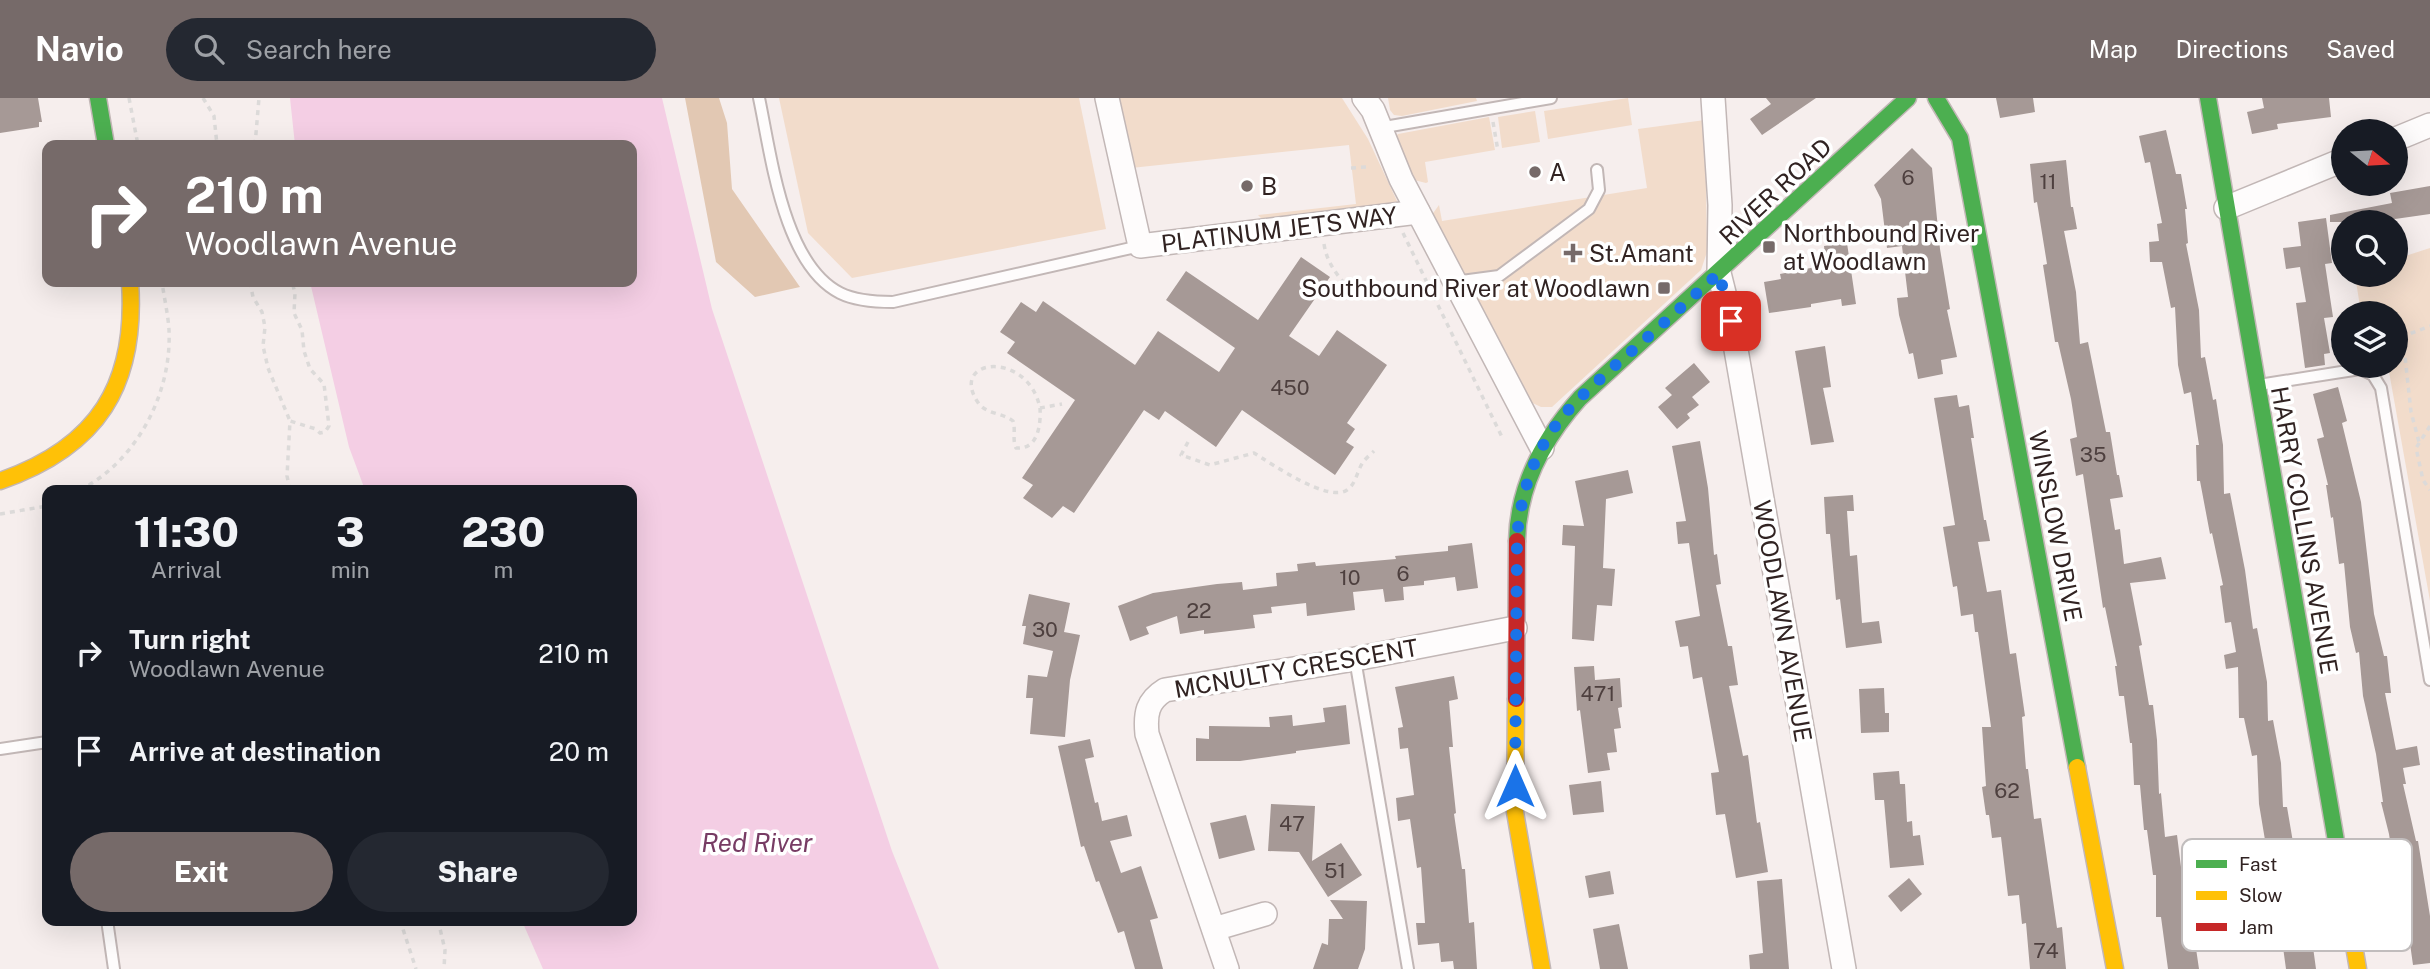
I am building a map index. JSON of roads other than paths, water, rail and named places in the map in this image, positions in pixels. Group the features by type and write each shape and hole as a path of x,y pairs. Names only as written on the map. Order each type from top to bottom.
{"street":[{"path":"98,98 105,140"},
{"path":"1107,98 1140,246"},
{"name":"WOODLAWN AVENUE","path":"1713,98 1720,205 1719,273 1734,334 1843,969"},
{"name":"RIVER ROAD","path":"1542,969 1515,813 1515,628 1520,508 1527,480 1553,430 1580,398 1908,98"},
{"name":"WINSLOW DRIVE","path":"1936,98 1960,138 2116,969"},
{"name":"HARRY COLLINS AVENUE","path":"2208,98 2336,839"},
{"path":"1372,109 1401,180 1542,448"},
{"path":"2408,134 2430,125"},
{"path":"2226,208 2331,165"},
{"name":"PLATINUM JETS WAY","path":"1140,246 1418,212"},
{"path":"0,481 17,477 47,462 73,444 98,419 121,381 131,340 130,287"},
{"name":"MCNULTY CRESCENT","path":"1227,969 1147,734 1145,720 1155,696 1165,690 1355,659 1515,628"},
{"path":"1214,929 1265,914"},
{"name":"HARRY COLLINS AVENUE","path":"2355,951 2358,969"}],"lane":[{"path":"759,98 785,219 804,256 818,275 839,293 869,302 893,302 1140,246"},
{"path":"1372,109 1490,109 1551,98"},
{"path":"1454,282 1499,276 1589,209 1599,190 1597,170"},
{"path":"2257,385 2360,369 2372,374 2381,388 2430,680"},
{"path":"1355,659 1408,969"},
{"path":"0,749 42,743"},
{"path":"108,926 114,969"}],"water":[{"name":"Red River","path":"290,98 662,98 712,309 892,851 939,969 543,969 524,926 637,926 637,485 363,485 349,447 311,287 637,287 637,140 294,140"}],"place":[{"name":"A","path":"1535,172"},
{"name":"B","path":"1247,186"},
{"name":"Northbound River at Woodlawn","path":"1769,247"},
{"name":"St.Amant","path":"1573,253"},
{"name":"Southbound River at Woodlawn","path":"1664,288"}]}
